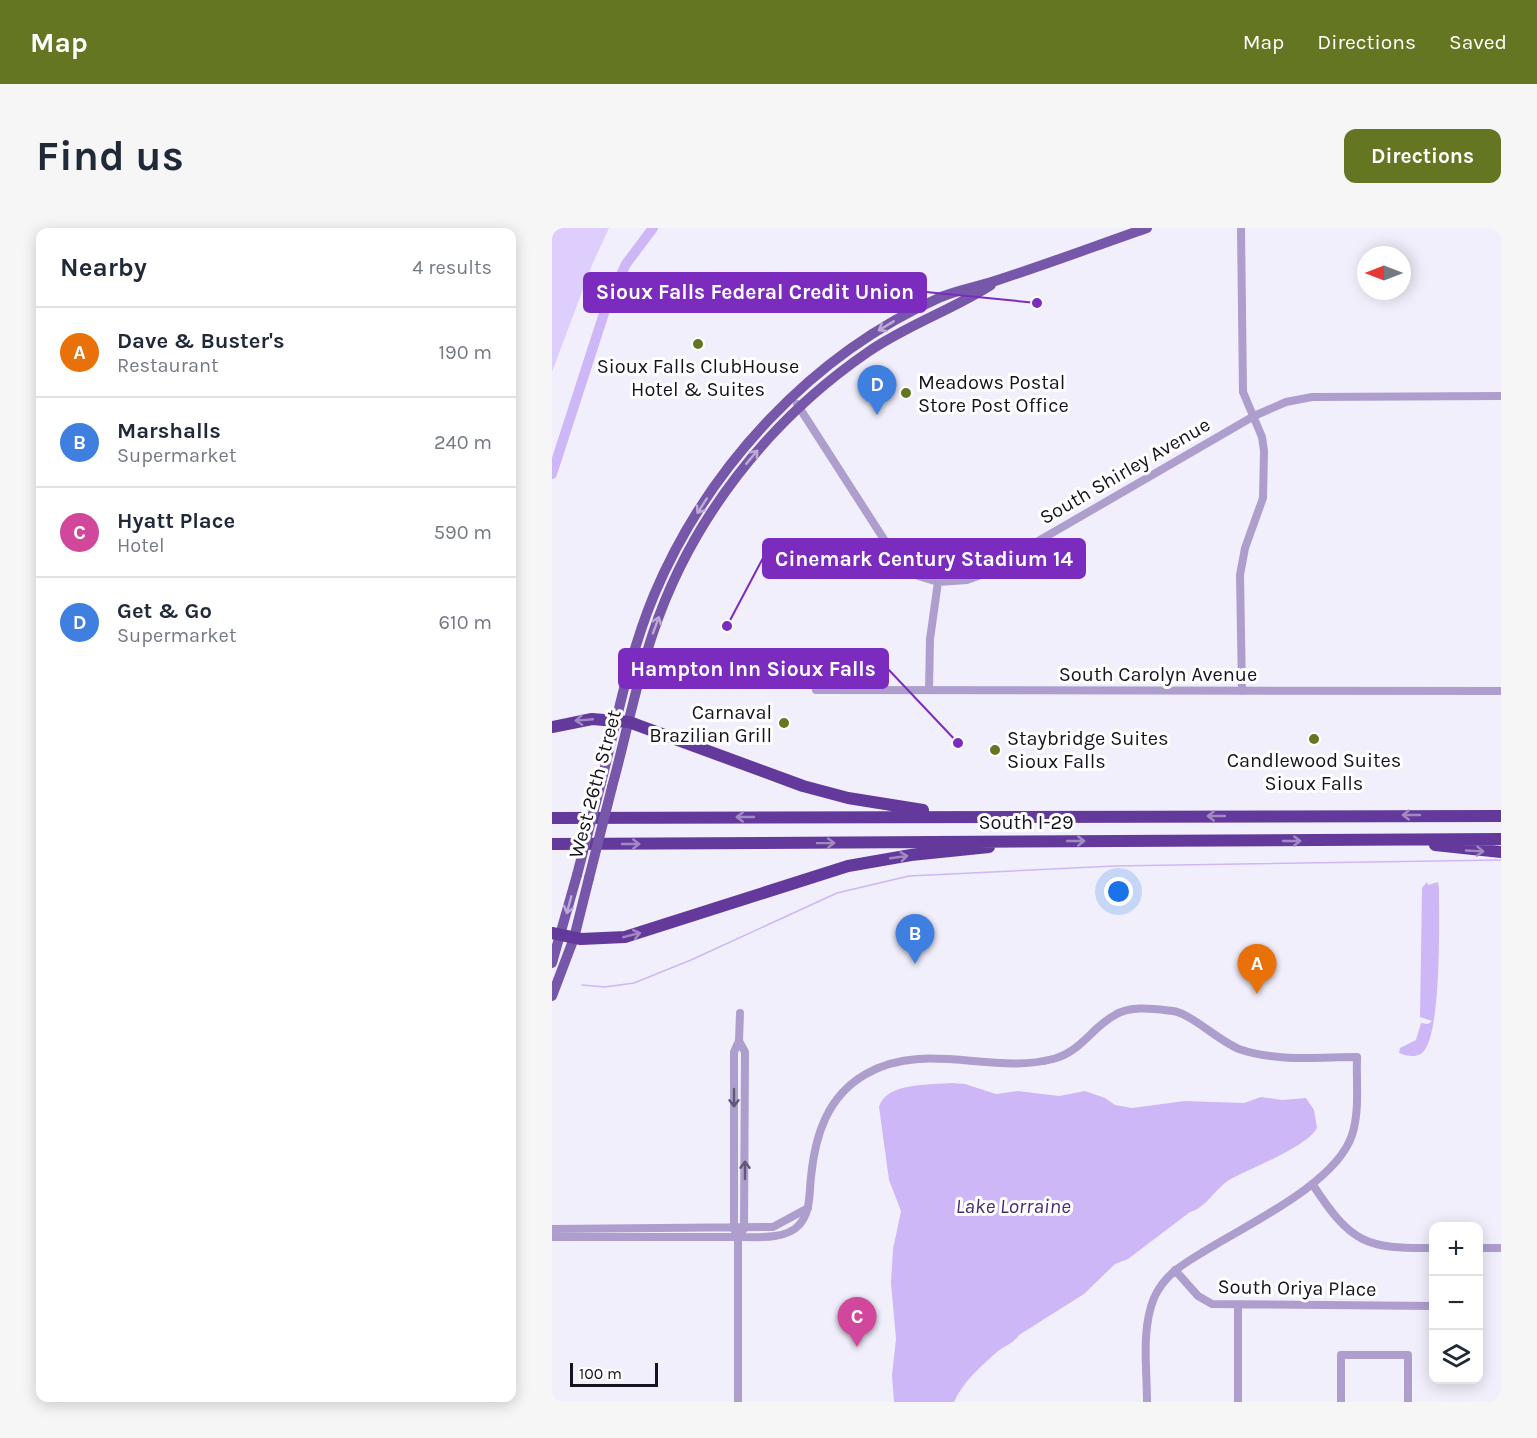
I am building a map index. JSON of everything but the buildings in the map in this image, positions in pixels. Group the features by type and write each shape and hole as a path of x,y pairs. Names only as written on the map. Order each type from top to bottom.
{"highway":[{"path":"552,727 585,720 623,721 824,792 897,806 993,816"},
{"name":"South I-29","path":"552,818 1501,814"},
{"name":"South I-29","path":"552,844 1501,839"},
{"path":"1407,840 1459,850 1501,852"},
{"path":"562,935 605,939 634,935 849,866 911,855 977,850 1017,841"}],"main road":[{"path":"998,281 1147,228"},
{"name":"West 26th Street","path":"552,963 562,935 589,878 612,787 641,630 654,595 682,539 706,499 737,456 793,397 850,350 895,321 947,295 970,286 998,281"},
{"name":"West 26th Street","path":"552,996 562,935 601,783 653,633 688,553 730,486 764,443 799,407 845,369 881,344 998,281"}],"street":[{"path":"1241,228 1243,392 1264,447 1263,498 1245,548 1240,575 1242,691"},
{"name":"South Shirley Avenue","path":"793,397 895,556 918,576 938,582 967,580 978,576 1254,416 1286,402 1312,397 1501,396"},
{"path":"929,690 930,639 938,582"},
{"name":"South Carolyn Avenue","path":"816,690 1501,691"},
{"path":"552,1237 738,1238 790,1232 799,1225 808,1208 814,1148 826,1115 852,1083 874,1070 893,1063 918,1059 1023,1062 1054,1059 1078,1048 1114,1015 1136,1009 1177,1011 1226,1043 1257,1054 1356,1057 1355,1119 1345,1151 1313,1185 1175,1270 1159,1288 1148,1317 1147,1402"},
{"path":"738,1402 738,1238 734,1229 734,1052 739,1041 740,1013"},
{"path":"738,1238 744,1229 745,1052 739,1041"},
{"path":"1313,1185 1333,1217 1358,1238 1383,1247 1429,1248"},
{"path":"552,1229 772,1227 808,1208"},
{"path":"1483,1248 1501,1248"},
{"name":"South Oriya Place","path":"1175,1270 1205,1302 1238,1305 1429,1306"},
{"path":"1238,1305 1238,1402"},
{"path":"1341,1402 1341,1355 1408,1355 1408,1402"}],"shaded area":[{"path":"552,228 609,228 592,265 552,372"}],"water":[{"path":"1427,882 1428,885 1438,882 1439,888 1436,1001 1428,1043 1422,1053 1411,1056 1399,1053 1400,1048 1416,1040 1421,1023 1428,1024 1432,1021 1420,1017 1422,888"},
{"name":"Lake Lorraine","path":"965,1084 996,1094 1018,1091 1059,1096 1085,1091 1105,1098 1115,1105 1132,1108 1185,1101 1244,1103 1261,1097 1282,1100 1306,1098 1314,1110 1317,1128 1302,1143 1229,1180 1201,1207 1190,1212 1128,1259 1115,1264 1084,1294 1019,1335 997,1352 967,1381 954,1402 894,1402 892,1375 896,1339 891,1283 893,1249 901,1211 889,1180 879,1107 890,1093 900,1089 910,1086"}],"waterway":[{"path":"552,474 607,304 626,264 653,228"},
{"path":"582,985 605,987 634,983 691,960 837,893 909,876 1114,866 1501,860"}],"place":[{"name":"Sioux Falls Federal Credit Union","path":"1037,303"},
{"name":"Sioux Falls ClubHouse Hotel & Suites","path":"698,344"},
{"name":"Meadows Postal Store Post Office","path":"906,393"},
{"name":"Get & Go","path":"877,415"},
{"name":"Cinemark Century Stadium 14","path":"727,626"},
{"name":"Carnaval Brazilian Grill","path":"784,723"},
{"name":"Candlewood Suites Sioux Falls","path":"1314,739"},
{"name":"Hampton Inn Sioux Falls","path":"958,743"},
{"name":"Staybridge Suites Sioux Falls","path":"995,750"},
{"name":"Marshalls","path":"915,964"},
{"name":"Dave & Buster's","path":"1257,994"},
{"name":"Hyatt Place","path":"857,1347"}]}
